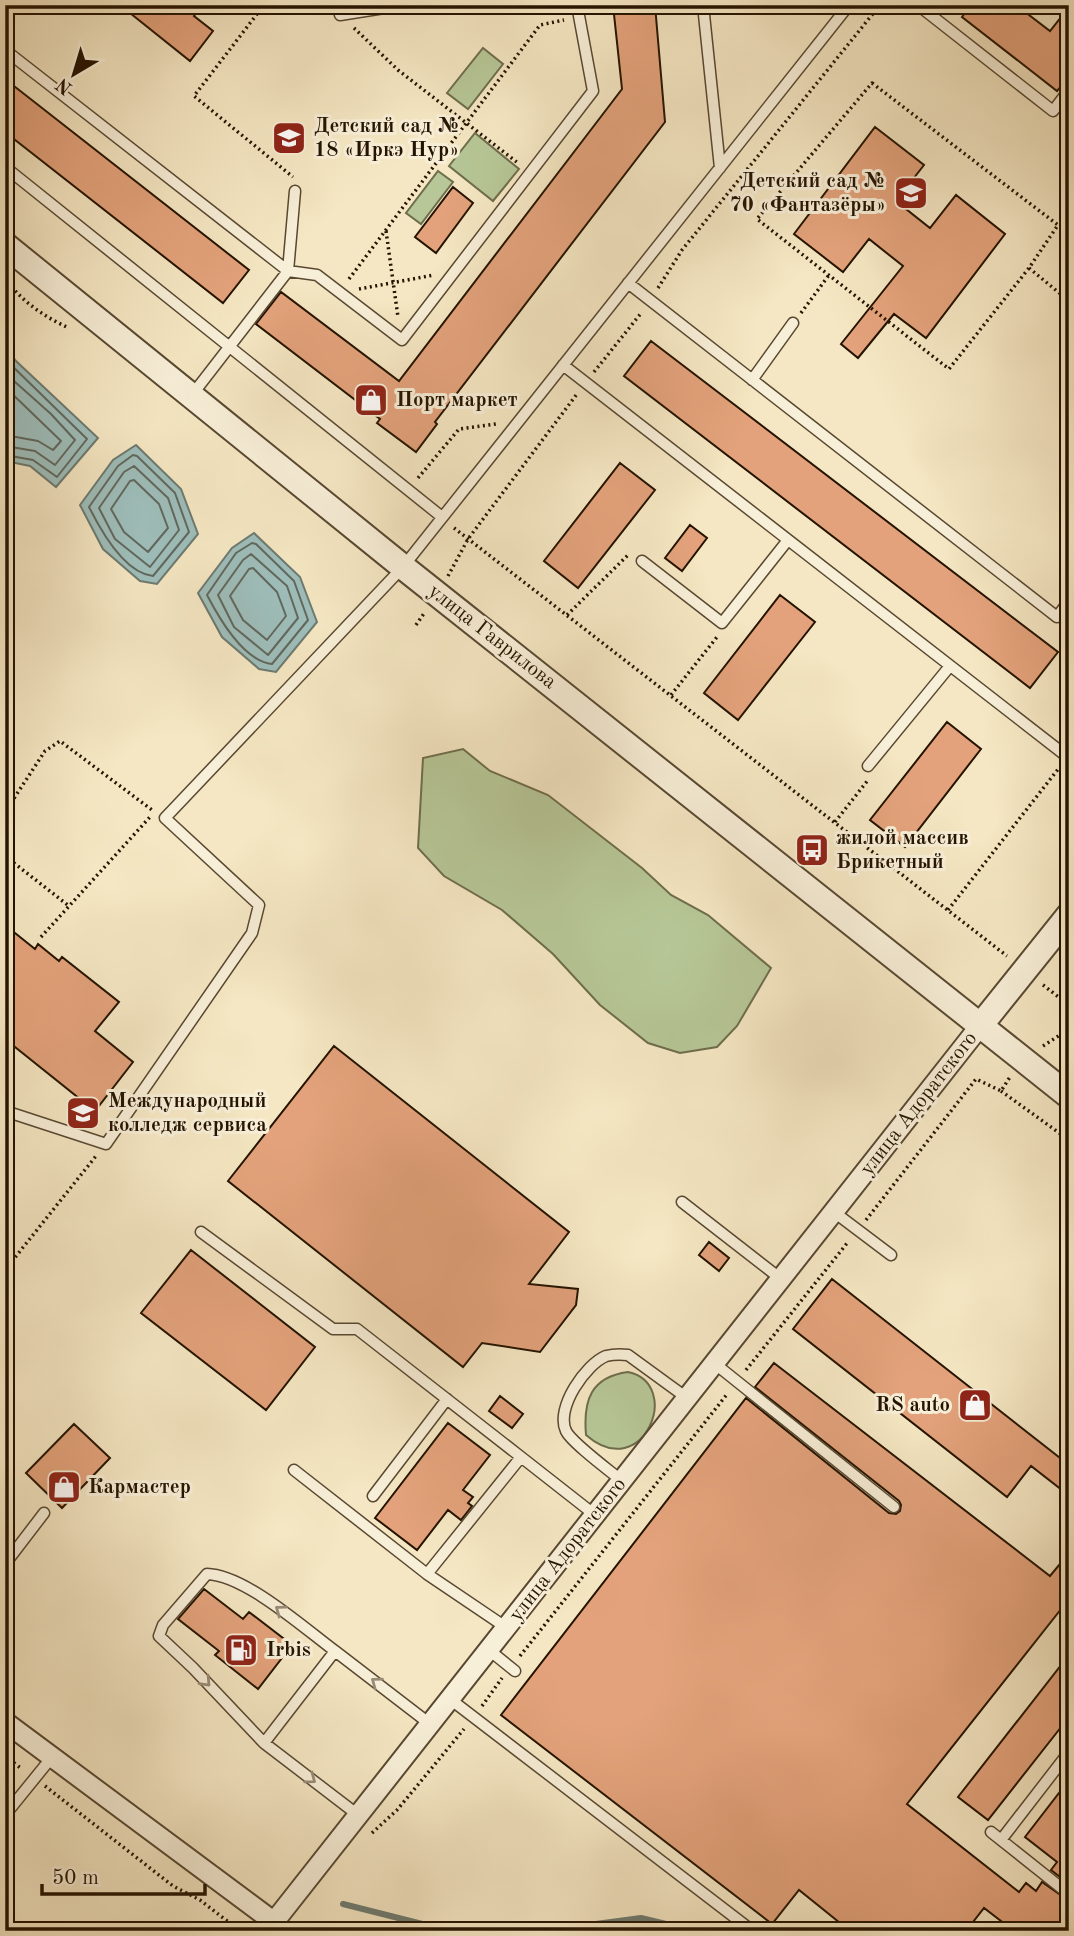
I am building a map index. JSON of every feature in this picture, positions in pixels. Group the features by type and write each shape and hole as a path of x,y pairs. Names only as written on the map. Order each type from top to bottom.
{"street":[{"name":"улица Гаврилова","path":"5,245 403,567 1069,1096"},
{"name":"улица Адоратского","path":"5,1722 272,1926 1069,915"}],"lane":[{"path":"340,15 403,5"},
{"path":"5,50 288,271 317,275 402,340 593,91 577,5"},
{"path":"703,5 720,168"},
{"path":"5,1111 106,1144 252,933 259,905 165,818 403,567 849,5"},
{"path":"926,5 923,9 1053,111 1069,90"},
{"path":"5,167 442,517"},
{"path":"192,395 288,271 295,191"},
{"path":"628,284 1057,617 1069,601"},
{"path":"752,380 793,323"},
{"path":"563,365 1068,758"},
{"path":"642,561 722,623 788,540"},
{"path":"869,766 950,666"},
{"path":"682,1202 781,1279"},
{"path":"834,1212 891,1255"},
{"path":"201,1232 333,1329 357,1329 595,1515"},
{"path":"622,1481 566,1433 562,1416 568,1397 584,1376 603,1357 628,1355 687,1398"},
{"path":"714,1363 894,1507"},
{"path":"373,1496 447,1399"},
{"path":"427,1574 521,1457"},
{"path":"294,1470 427,1574 507,1628"},
{"path":"5,1564 44,1513"},
{"path":"358,1815 264,1743 159,1636 163,1625 207,1574 215,1574 250,1589 430,1724"},
{"path":"489,1650 512,1670"},
{"path":"264,1743 335,1651"},
{"path":"450,1699 746,1926"},
{"path":"1001,1840 1069,1752"},
{"path":"5,1815 52,1757"},
{"path":"991,1832 1069,1894"}],"path":[{"path":"264,5 194,96 295,179 295,191"},
{"path":"340,15 398,70 531,173"},
{"path":"339,292 540,26 579,16"},
{"path":"872,83 1058,225 1029,268 948,369 757,219 872,83"},
{"path":"386,230 402,340"},
{"path":"1029,268 1069,301"},
{"path":"339,292 455,271"},
{"path":"793,323 828,275"},
{"path":"408,490 459,429 518,421"},
{"path":"442,517 1069,1005"},
{"path":"568,615 629,554 642,561"},
{"path":"671,695 724,628 722,623"},
{"path":"5,812 45,751 60,741 165,818"},
{"path":"948,910 1068,758"},
{"path":"835,822 870,778 869,766"},
{"path":"5,856 69,906"},
{"path":"1001,1091 1022,1059 1069,1029"},
{"path":"370,1835 397,1810 512,1670 976,1079 1001,1091 1069,1140"},
{"path":"5,1270 106,1144"},
{"path":"5,1756 173,1886 200,1900 240,1931"}],"green space":[{"path":"483,48 503,64 468,109 447,93"},
{"path":"475,133 519,169 493,201 449,166"},
{"path":"438,171 453,182 421,224 406,213"},
{"path":"463,749 490,771 548,795 642,868 671,895 708,915 771,968 737,1026 717,1047 680,1053 648,1043 600,1005 553,954 502,910 444,876 418,848 423,758"},
{"path":"628,1372 645,1380 653,1394 654,1410 649,1427 639,1440 624,1448 606,1447 586,1435 588,1401 592,1392 605,1379"}],"water":[{"path":"5,348 98,438 56,487 30,466 5,461"},
{"path":"136,445 181,489 198,534 157,584 140,581 103,549 80,505 113,460"},
{"path":"254,533 300,577 317,622 276,672 259,669 222,637 198,593 232,548"}],"building":[{"path":"120,5 202,5 194,16 213,31 190,61"},
{"path":"613,5 655,5 665,122 435,422 437,424 416,452 377,423 380,419 256,324 281,292 399,381 622,89"},
{"path":"971,5 1016,5 1050,31 1069,7 1069,76 1057,91 962,17"},
{"path":"5,79 249,270 223,303 5,132"},
{"path":"875,127 924,165 896,201 930,228 956,195 1005,234 926,338 894,314 858,358 841,344 903,266 869,239 843,272 794,234"},
{"path":"453,187 473,203 436,253 415,237"},
{"path":"651,341 1058,652 1030,688 624,376"},
{"path":"620,463 655,490 578,588 544,561"},
{"path":"690,525 707,538 682,571 665,558"},
{"path":"780,595 815,622 738,720 704,693"},
{"path":"947,722 981,749 905,847 870,820"},
{"path":"5,925 35,949 38,944 59,961 62,957 119,1002 95,1031 133,1062 95,1111 5,1039"},
{"path":"334,1046 569,1232 529,1284 578,1289 576,1305 540,1352 482,1343 463,1367 228,1181"},
{"path":"709,1242 729,1258 719,1271 699,1255"},
{"path":"191,1250 315,1347 266,1410 141,1313"},
{"path":"832,1279 1069,1465 1069,1481 1062,1490 1031,1466 1007,1497 793,1329"},
{"path":"774,1363 1050,1576 1069,1553 1069,1599 907,1804 1019,1892 1026,1883 1036,1891 1042,1882 1069,1901 1069,1931 1014,1931 984,1908 966,1931 850,1931 799,1890 772,1924 501,1715 746,1398 889,1513 896,1514 900,1511 899,1501 755,1387"},
{"path":"500,1396 523,1414 512,1428 489,1411"},
{"path":"448,1423 490,1455 463,1490 473,1497 468,1503 472,1506 461,1520 448,1510 417,1550 375,1518"},
{"path":"74,1424 110,1458 62,1508 26,1473"},
{"path":"204,1589 243,1619 249,1612 292,1645 258,1689 215,1655 219,1651 178,1619"},
{"path":"1069,1655 1069,1717 988,1820 958,1797"},
{"path":"1069,1780 1069,1884 1051,1870 1057,1862 1025,1837"}],"waterway":[{"path":"343,1904 450,1931"},
{"path":"543,1931 641,1918 695,1931"}],"place":[{"name":"Детский сад № 18 «Иркэ Нур»","path":"289,138"},
{"name":"Детский сад № 70 «Фантазёры»","path":"911,193"},
{"name":"Порт маркет","path":"371,400"},
{"name":"жилой массив Брикетный","path":"812,850"},
{"name":"Международный колледж сервиса","path":"83,1113"},
{"name":"RS auto","path":"975,1405"},
{"name":"Кармастер","path":"64,1487"},
{"name":"Irbis","path":"241,1650"}]}
